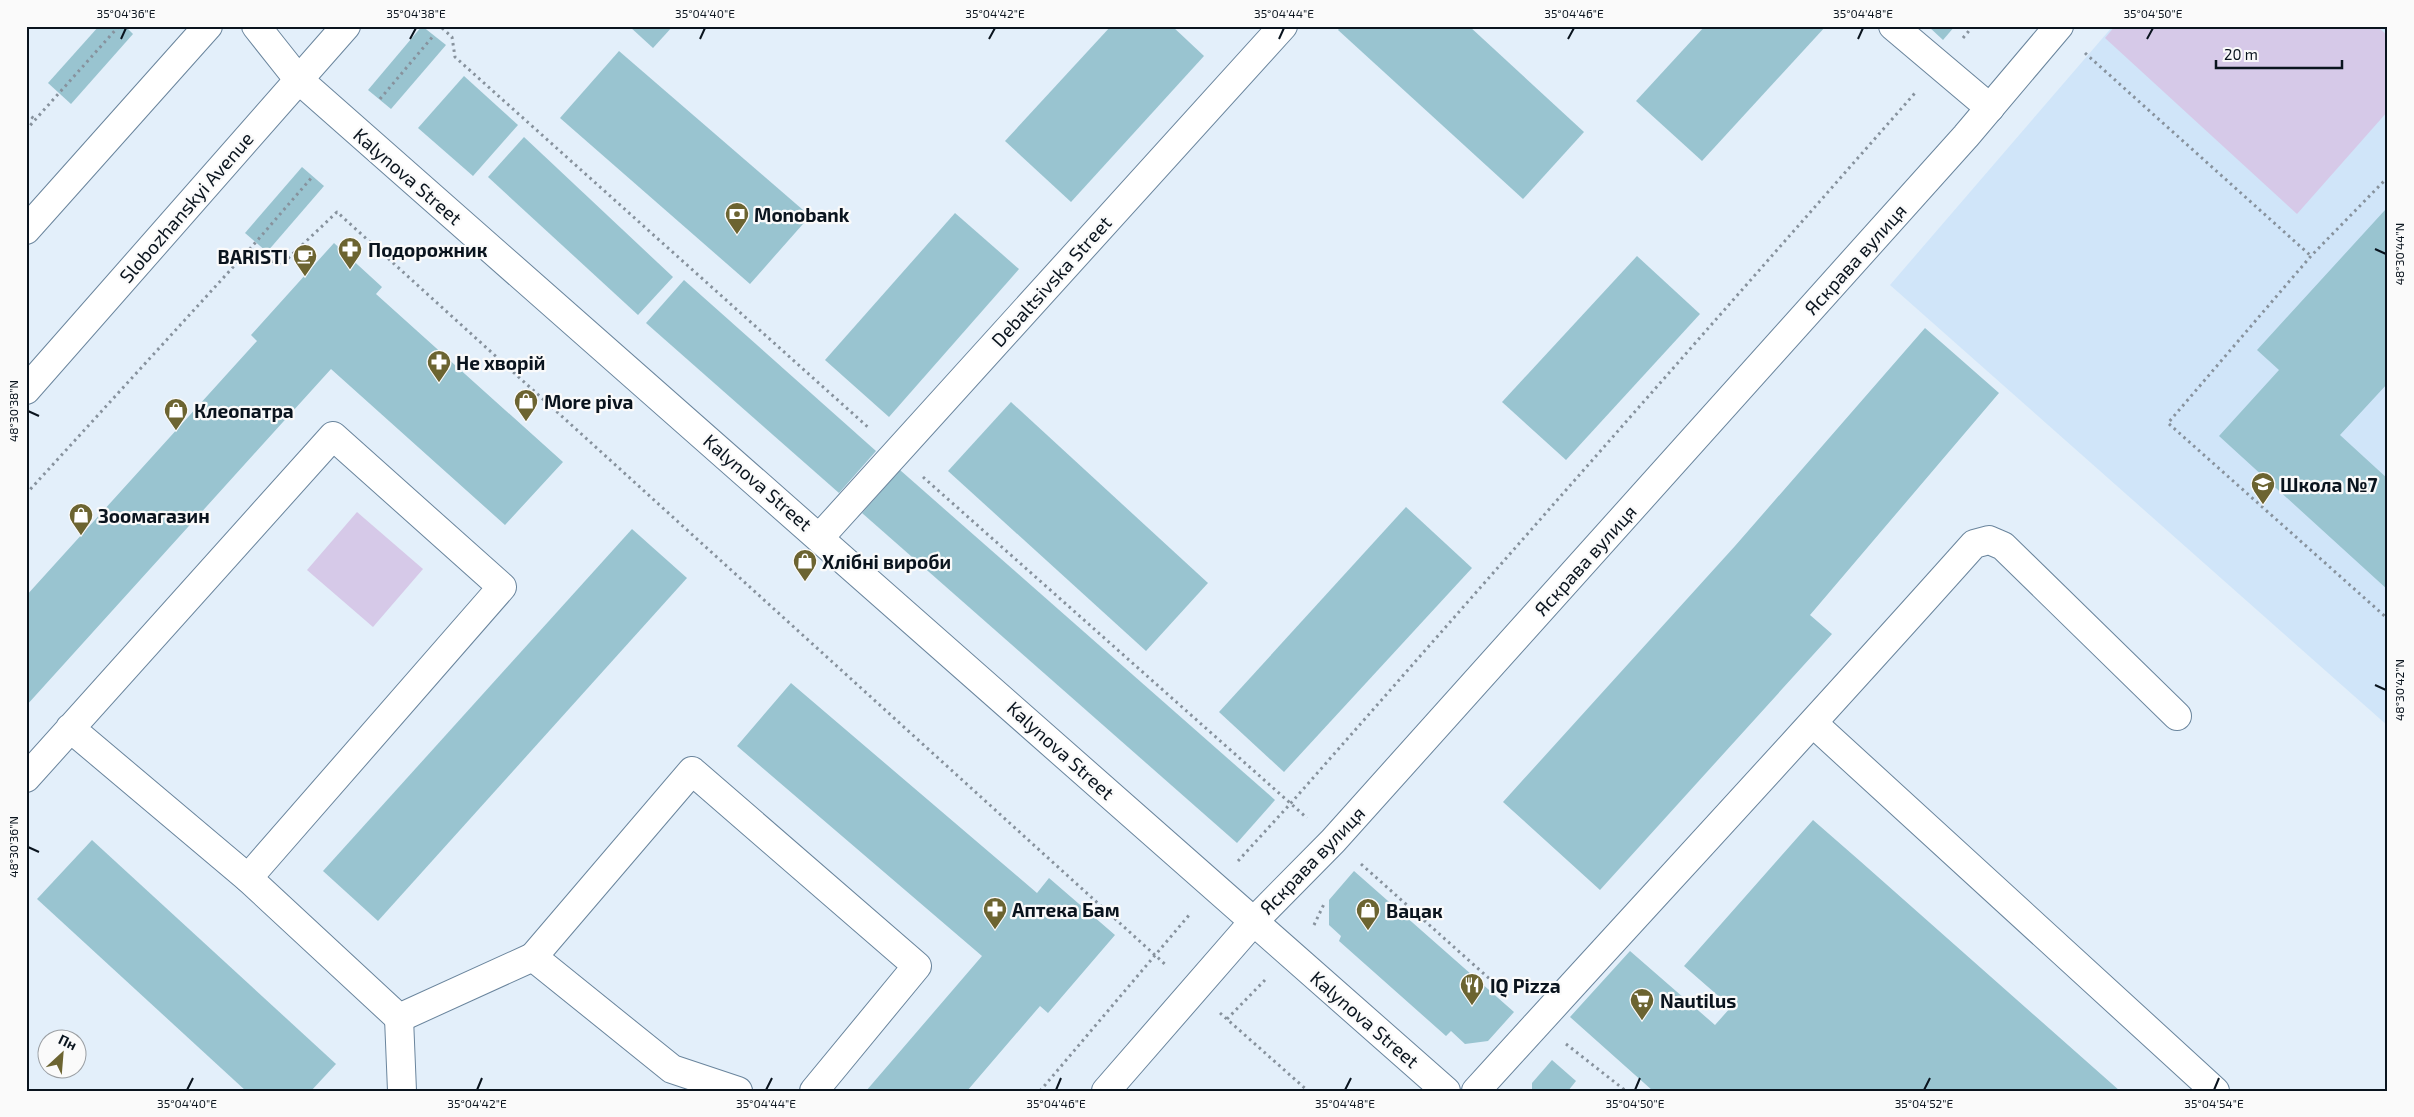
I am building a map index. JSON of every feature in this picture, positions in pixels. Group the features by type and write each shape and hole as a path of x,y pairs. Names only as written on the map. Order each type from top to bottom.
{"street":[{"path":"26,230 208,26"},
{"name":"Kalynova Street","path":"256,26 298,79 820,537 1446,1091"},
{"name":"Slobozhanskyi Avenue","path":"26,390 346,26"},
{"name":"Debaltsivska Street","path":"820,537 1282,26"},
{"path":"1893,26 1990,108"},
{"name":"Яскрава вулиця","path":"1106,1091 1254,921 1333,841 1990,108 2060,26"},
{"path":"26,778 333,436 502,587 248,878"},
{"path":"1476,1091 1814,724 1974,544 1989,540 2003,546 2177,716"},
{"path":"1814,724 2215,1091"},
{"path":"70,728 248,878 399,1018 402,1091"},
{"path":"399,1018 533,957 692,771 917,966 814,1091"},
{"path":"533,957 672,1069 738,1091"}],"path":[{"path":"26,130 119,26"},
{"path":"1291,803 1973,26"},
{"path":"380,99 434,35"},
{"path":"2078,48 2310,256"},
{"path":"26,113 36,120"},
{"path":"26,494 248,251 313,176"},
{"path":"2388,177 2310,256 2168,424 2388,619"},
{"path":"248,251 281,266 337,212 1154,954 1040,1091"},
{"path":"1358,861 1538,1022 1626,1091"},
{"path":"1227,1019 1308,1091"}],"shaded area":[{"name":"Школа №7","path":"2113,26 2388,26 2388,726 1890,285"},
{"path":"2115,26 2377,26 2388,36 2388,111 2297,214 2105,38"},
{"path":"357,512 423,569 373,627 307,570"}],"building":[{"path":"99,26 125,26 133,34 71,104 48,83"},
{"path":"422,26 446,45 391,109 368,90"},
{"path":"629,26 673,26 653,48"},
{"path":"1111,26 1172,26 1204,56 1071,202 1005,141"},
{"path":"1341,26 1469,26 1584,132 1523,199 1338,30"},
{"path":"1705,26 1826,26 1702,161 1636,101"},
{"path":"1928,26 1955,26 1943,40"},
{"path":"619,51 810,216 750,284 560,118"},
{"path":"464,76 518,125 473,176 418,128"},
{"path":"524,137 673,277 638,315 488,177"},
{"path":"302,167 324,186 267,252 245,233"},
{"path":"2385,210 2388,212 2388,383 2340,435 2388,479 2388,590 2219,436 2279,370 2257,350"},
{"path":"955,213 1019,269 889,417 825,360"},
{"path":"334,243 382,287 376,294 563,462 505,525 331,369 26,706 26,596 257,341 251,335"},
{"path":"1637,256 1700,314 1566,460 1502,402"},
{"path":"684,280 876,451 839,493 646,323"},
{"path":"1925,328 1999,393 1810,615 1832,634 1600,890 1503,802 1735,546"},
{"path":"1011,402 1208,583 1146,651 948,471"},
{"path":"900,470 1275,800 1237,843 862,513"},
{"path":"1406,507 1472,568 1284,772 1219,712"},
{"path":"632,529 687,578 378,921 323,871"},
{"path":"791,683 1037,893 1049,878 1115,935 1048,1013 1040,1006 967,1091 866,1091 982,956 737,746"},
{"path":"1813,820 2120,1091 1653,1091 1570,1017 1630,951 1715,1025 1731,1007 1684,966"},
{"path":"92,840 336,1064 311,1091 246,1091 37,899"},
{"name":"IQ Pizza","path":"1354,871 1514,1012 1488,1041 1465,1044 1451,1031 1446,1036 1339,941 1341,936 1329,925 1329,900"},
{"path":"1552,1060 1576,1081 1568,1091 1532,1091 1532,1083"}],"place":[{"name":"Monobank","path":"737,235"},
{"name":"Подорожник","path":"350,270"},
{"name":"BARISTI","path":"305,277"},
{"name":"Не хворій","path":"439,383"},
{"name":"More piva","path":"526,422"},
{"name":"Клеопатра","path":"176,431"},
{"name":"Школа №7","path":"2263,505"},
{"name":"Зоомагазин","path":"81,536"},
{"name":"Хлібні вироби","path":"805,582"},
{"name":"Аптека Бам","path":"995,930"},
{"name":"Вацак","path":"1368,931"},
{"name":"IQ Pizza","path":"1472,1006"},
{"name":"Nautilus","path":"1642,1021"}]}
